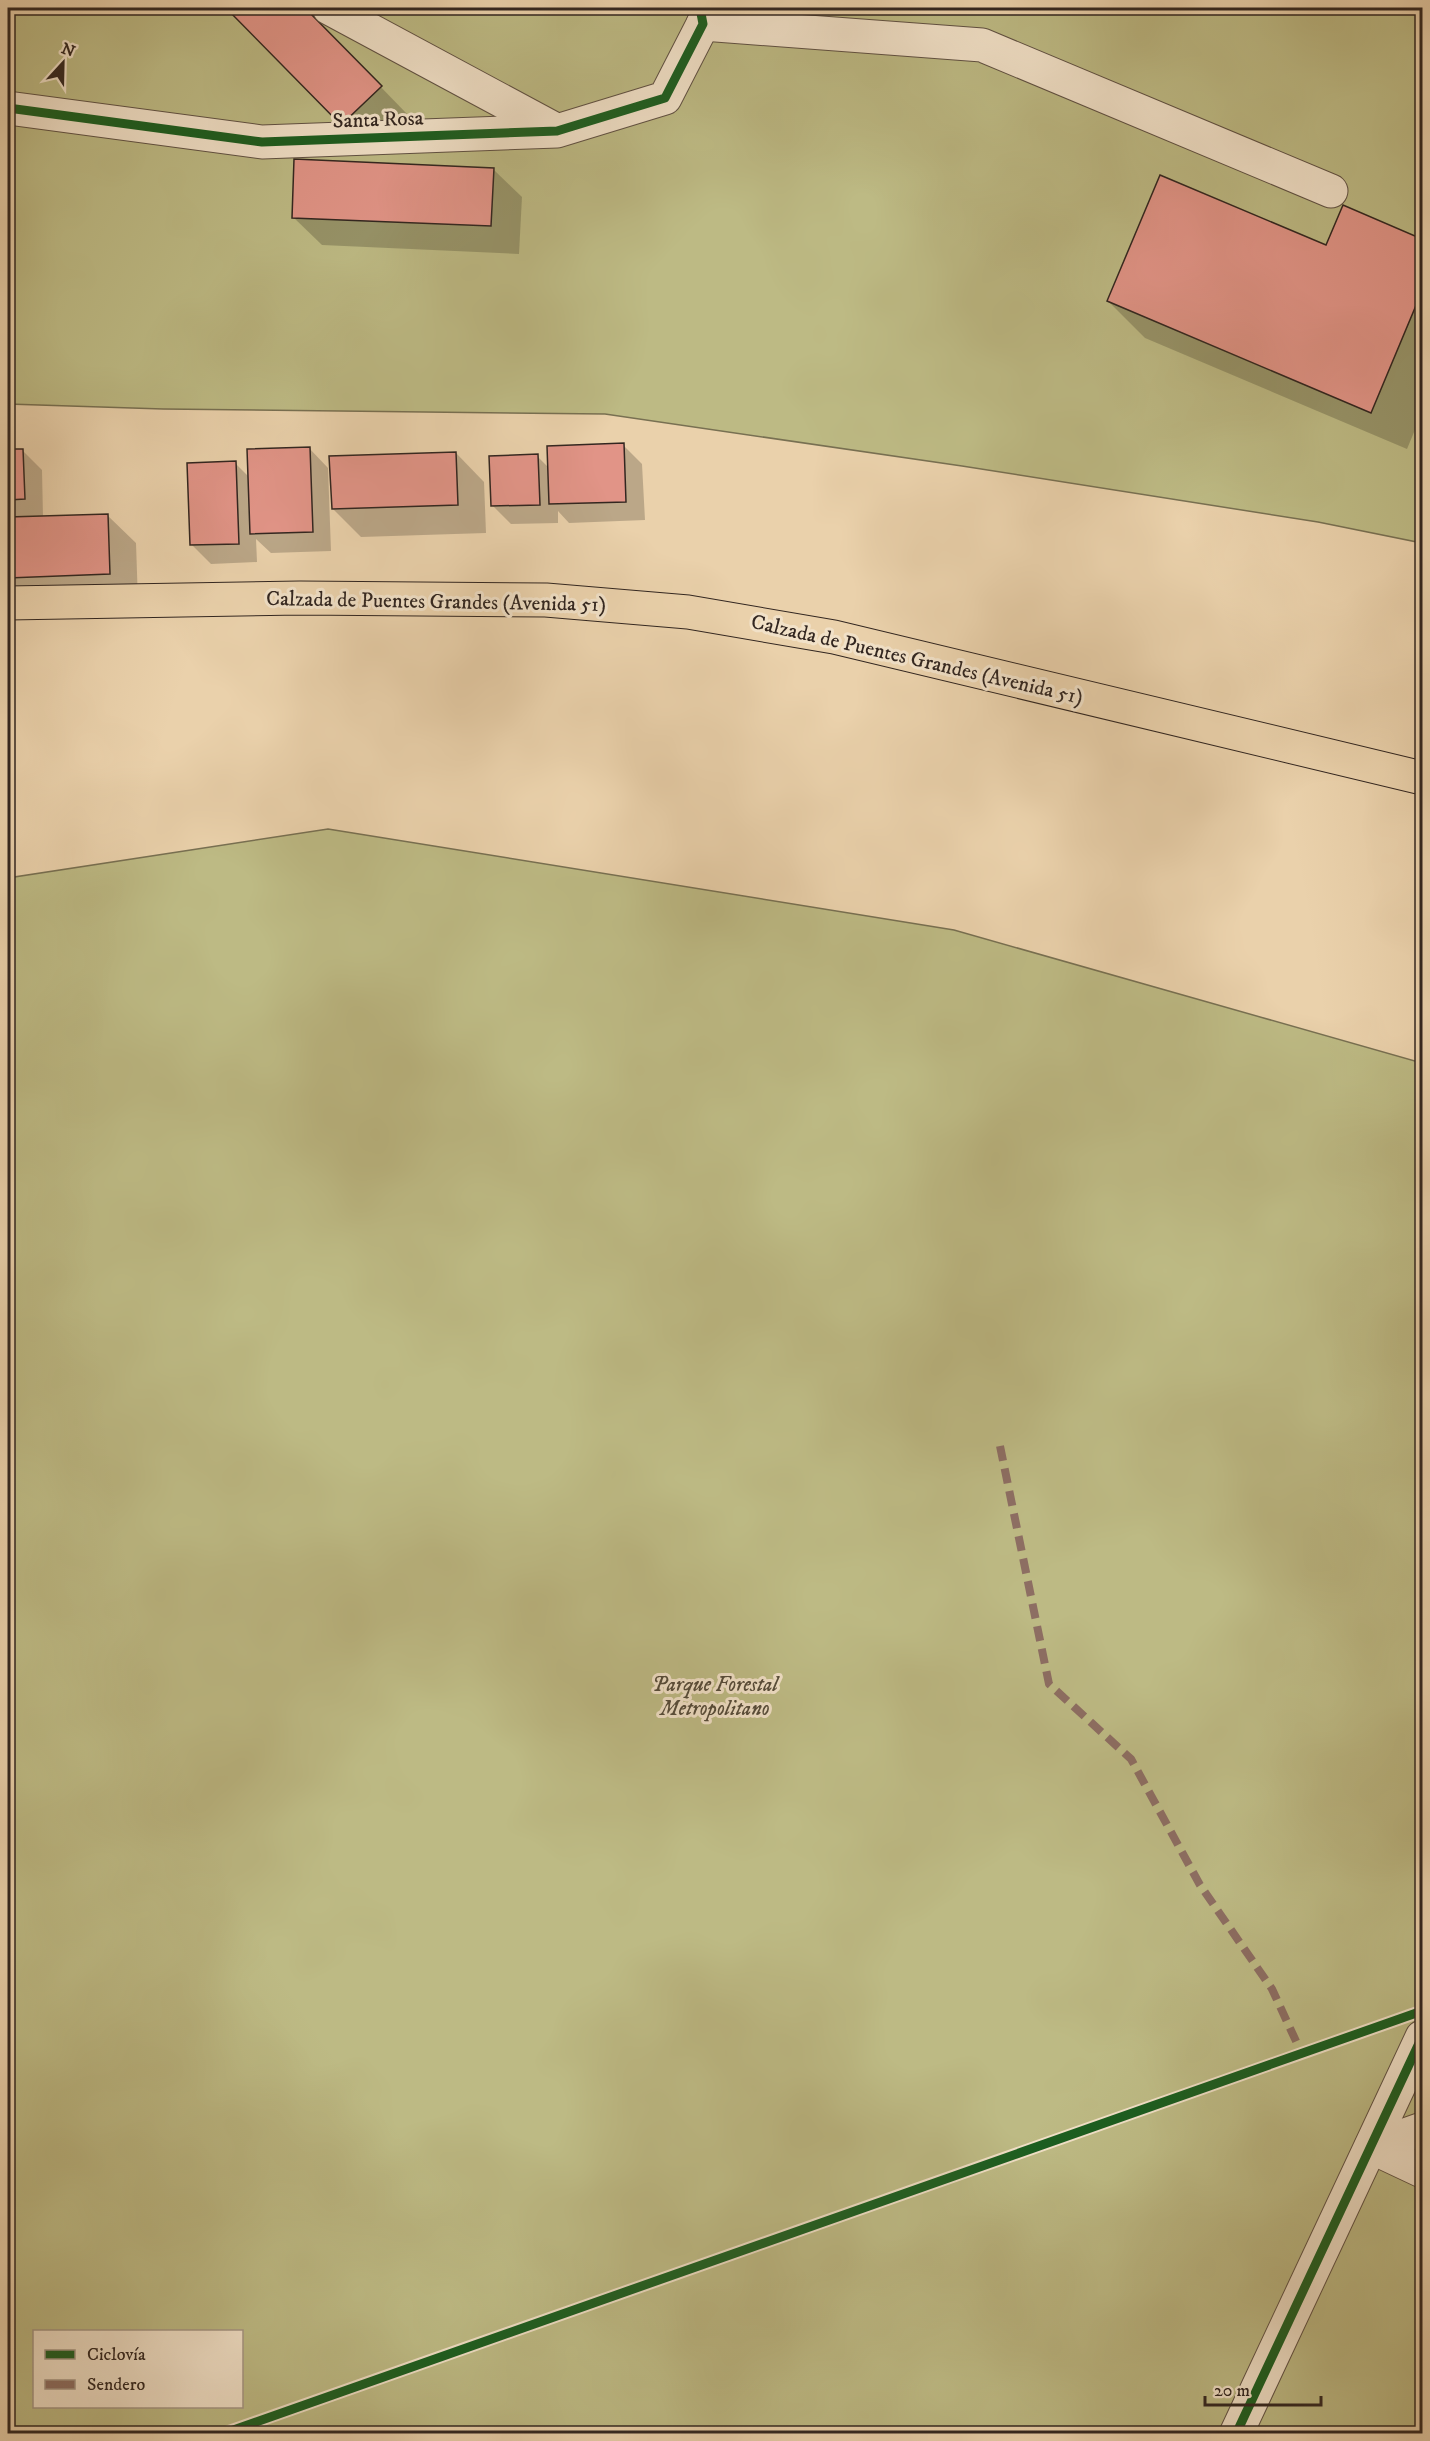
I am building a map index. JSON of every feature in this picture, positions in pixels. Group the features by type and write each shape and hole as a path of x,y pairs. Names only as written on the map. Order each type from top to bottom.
{"main road":[{"name":"Calzada de Puentes Grandes (Avenida 51)","path":"8,603 300,598 546,600 688,612 834,637 1422,778"}],"street":[{"path":"329,8 557,131"},
{"path":"702,16 982,45 1331,191"},
{"name":"Santa Rosa","path":"8,108 262,142 557,131 665,98 702,16"},
{"path":"1236,2433 1422,2037"},
{"path":"1371,2146 1422,2128"},
{"path":"1371,2146 1422,2171"}],"green space":[{"path":"8,8 1422,8 1422,543 1318,522 962,466 605,414 163,409 8,404"},
{"name":"Parque Forestal Metropolitano","path":"328,829 954,930 1422,1063 1422,2433 8,2434 8,878"}],"building":[{"path":"226,8 305,8 382,86 341,125"},
{"path":"294,159 494,168 491,226 292,218"},
{"path":"1160,175 1326,245 1343,205 1422,239 1422,291 1371,413 1107,301"},
{"path":"624,443 626,502 549,504 547,446"},
{"path":"310,447 313,532 250,534 247,449"},
{"path":"8,449 23,449 25,499 8,500"},
{"path":"456,452 458,505 332,509 329,456"},
{"path":"538,454 540,505 491,506 489,456"},
{"path":"236,461 239,544 190,545 187,463"},
{"path":"108,514 110,574 8,578 8,517"}],"marked path":[{"path":"1000,1446 1049,1684 1131,1759 1200,1885 1272,1989 1301,2052"}],"cycle path":[{"path":"8,108 262,142 557,131 665,98 703,24 700,8"},
{"path":"222,2434 1422,2011"},
{"path":"1236,2434 1422,2037"}]}
